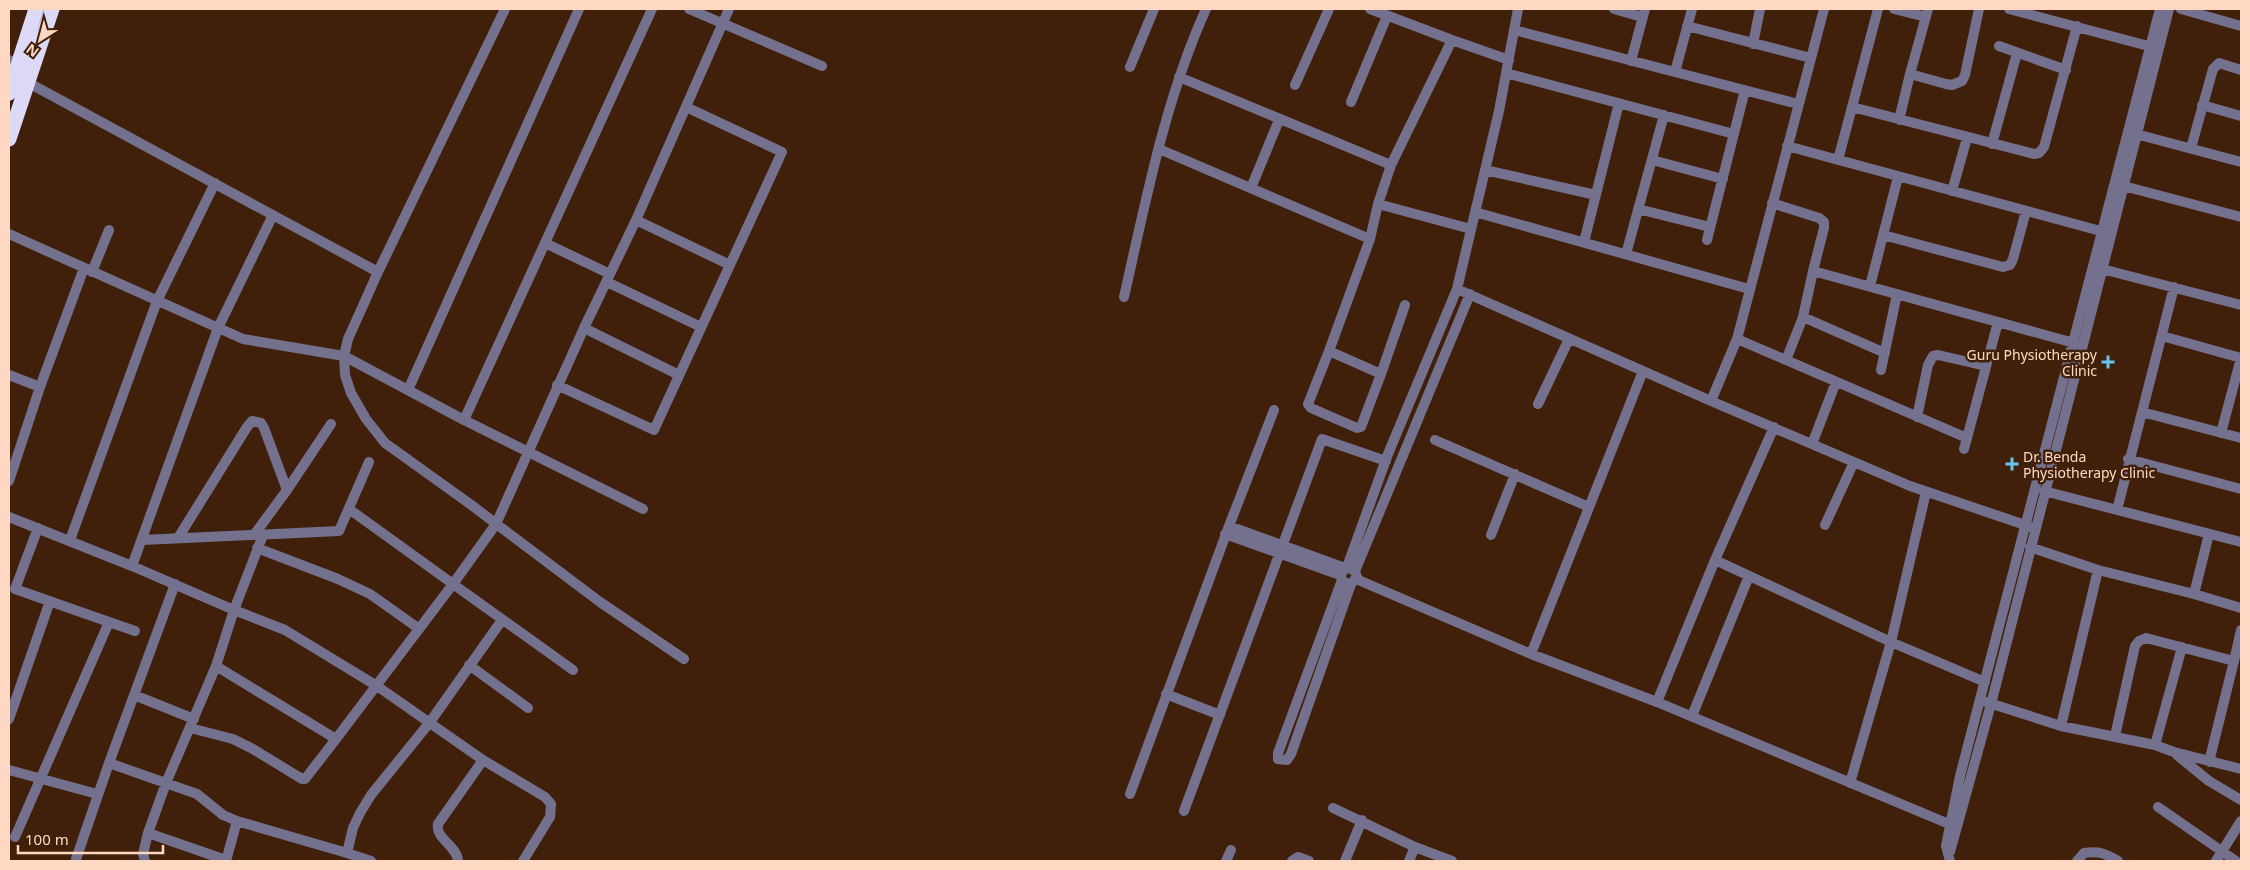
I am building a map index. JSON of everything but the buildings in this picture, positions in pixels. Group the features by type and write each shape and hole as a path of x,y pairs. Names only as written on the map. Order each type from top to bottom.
{"highway":[{"path":"9,93 13,62 36,9"},
{"path":"9,139 52,9"}],"street":[{"path":"505,9 378,272 348,339 344,356 345,375 351,393 366,419 385,443 600,602 684,659"},
{"path":"408,390 579,9"},
{"path":"464,420 652,9"},
{"path":"689,9 822,66"},
{"path":"134,695 192,723 233,739 305,779 377,686 496,524 557,385 636,220 729,9"},
{"path":"1130,67 1154,9"},
{"path":"1124,297 1159,149 1179,77 1206,9"},
{"path":"1295,85 1329,9"},
{"path":"1370,9 1508,60"},
{"path":"1470,294 1348,575 1295,706 1278,753 1280,760 1284,761 1289,757 1306,710 1348,575 1386,461 1457,289 1486,170 1518,9"},
{"path":"1614,9 1644,13 1631,61"},
{"path":"1675,72 1692,9"},
{"path":"1753,44 1760,9"},
{"path":"1711,401 1737,339 1824,9"},
{"path":"1838,160 1878,9"},
{"path":"1894,9 1927,13 1899,120"},
{"path":"1910,74 1952,85 1962,81 1965,75 1979,9"},
{"path":"2009,9 2154,47"},
{"path":"2119,185 2136,134 2160,9"},
{"path":"1949,859 1986,702 1985,682 2031,527 2074,343 2107,233 2154,47 2169,9"},
{"path":"2181,9 2241,26"},
{"path":"1351,102 1387,16"},
{"path":"1687,26 1811,58"},
{"path":"1852,107 1966,138 2034,154 2039,153 2044,147 2077,26"},
{"path":"1514,30 1798,104"},
{"path":"1405,305 1361,427 1357,428 1318,412 1308,404 1370,238 1378,204 1391,165 1452,40"},
{"path":"1998,46 2066,70"},
{"path":"1992,144 2017,53"},
{"path":"2191,148 2202,105 2216,64 2220,63 2241,70"},
{"path":"1506,73 1734,134"},
{"path":"1179,77 1391,165"},
{"path":"28,82 378,272"},
{"path":"1707,240 1745,90"},
{"path":"1584,242 1619,103"},
{"path":"2202,105 2241,116"},
{"path":"557,385 654,430 782,152 686,107"},
{"path":"1626,254 1664,115"},
{"path":"1250,188 1279,120"},
{"path":"2136,134 2241,162"},
{"path":"1952,191 1966,138"},
{"path":"1787,146 2107,233"},
{"path":"1159,149 1370,238"},
{"path":"1652,160 1722,179"},
{"path":"1486,170 1596,195"},
{"path":"1870,286 1898,176"},
{"path":"70,540 157,301 215,183"},
{"path":"2119,185 2241,217"},
{"path":"1772,203 1819,218 1824,222 1803,317 1786,360"},
{"path":"1378,204 1471,229"},
{"path":"1638,209 1710,227"},
{"path":"1883,235 2002,267 2010,264 2014,259 2026,211"},
{"path":"1475,212 1749,289"},
{"path":"132,566 218,328 273,215"},
{"path":"636,220 730,265"},
{"path":"9,481 40,387 88,270 109,230"},
{"path":"1949,859 1946,846 1949,824 2030,547 2031,527 2044,492 2102,269 2107,233"},
{"path":"9,234 243,339 344,356 464,420 643,509"},
{"path":"545,243 701,327"},
{"path":"2102,269 2241,305"},
{"path":"1813,271 2074,343"},
{"path":"2117,510 2128,459 2174,287"},
{"path":"1457,289 1711,401 1926,492 2031,527"},
{"path":"1881,370 1897,294"},
{"path":"1803,317 1885,353"},
{"path":"1964,449 1998,322"},
{"path":"584,328 679,375"},
{"path":"2162,336 2241,358 2221,433"},
{"path":"1538,404 1569,339"},
{"path":"1737,339 1967,438"},
{"path":"1329,351 1381,374"},
{"path":"1917,416 1928,365 1933,356 1938,355 1986,366"},
{"path":"1531,654 1643,371"},
{"path":"9,375 40,387"},
{"path":"1812,444 1836,382"},
{"path":"1130,794 1227,530 1274,410"},
{"path":"2142,412 2241,438"},
{"path":"178,538 247,426 252,421 257,421 264,428 288,490"},
{"path":"145,861 143,854 148,833 166,783 216,666 257,548 258,535 331,424"},
{"path":"1657,702 1715,560 1774,427"},
{"path":"1184,811 1322,439 1386,461"},
{"path":"1436,440 1589,507"},
{"path":"2128,459 2241,489"},
{"path":"142,540 339,531 369,462"},
{"path":"1825,525 1854,462"},
{"path":"1491,535 1515,474"},
{"path":"1850,783 1891,642 1926,492"},
{"path":"2044,492 2241,542"},
{"path":"349,509 573,670"},
{"path":"9,517 70,540 285,630 377,686 483,760 545,797 551,804 550,817 523,861"},
{"path":"38,528 12,588 135,631"},
{"path":"1227,530 1348,575 1531,654 1692,716 1949,824"},
{"path":"2194,594 2209,534"},
{"path":"2030,547 2098,570 2241,608"},
{"path":"257,548 338,579 370,594 418,628"},
{"path":"1715,560 1891,642 1985,682"},
{"path":"2061,726 2098,570"},
{"path":"1692,716 1749,576"},
{"path":"76,859 97,794 175,584"},
{"path":"9,719 50,601"},
{"path":"347,853 360,813 371,795 430,722 502,620"},
{"path":"16,837 109,622"},
{"path":"2209,762 2241,630"},
{"path":"2116,736 2135,646 2139,641 2146,638 2234,661"},
{"path":"2155,745 2182,647"},
{"path":"469,665 528,708"},
{"path":"216,666 336,739"},
{"path":"1166,694 1220,715"},
{"path":"1986,702 2061,726 2155,745 2241,770"},
{"path":"1295,706 1306,710"},
{"path":"2174,752 2209,781 2241,800"},
{"path":"458,861 454,848 438,832 438,824 483,760"},
{"path":"109,763 197,794 224,815 237,820 371,861"},
{"path":"9,770 97,794"},
{"path":"2158,807 2219,857 2236,861"},
{"path":"1332,808 1452,861"},
{"path":"148,833 226,861 237,820"},
{"path":"1345,861 1362,820"},
{"path":"2219,857 2241,821"},
{"path":"1409,861 1415,846"},
{"path":"1226,861 1231,850"},
{"path":"2078,861 2084,854 2096,851 2103,852 2118,861"},
{"path":"1292,861 1298,857 1309,861"}],"place":[{"name":"Guru Physiotherapy Clinic","path":"2108,362"},
{"name":"Dr. Benda Physiotherapy Clinic","path":"2012,464"}]}
